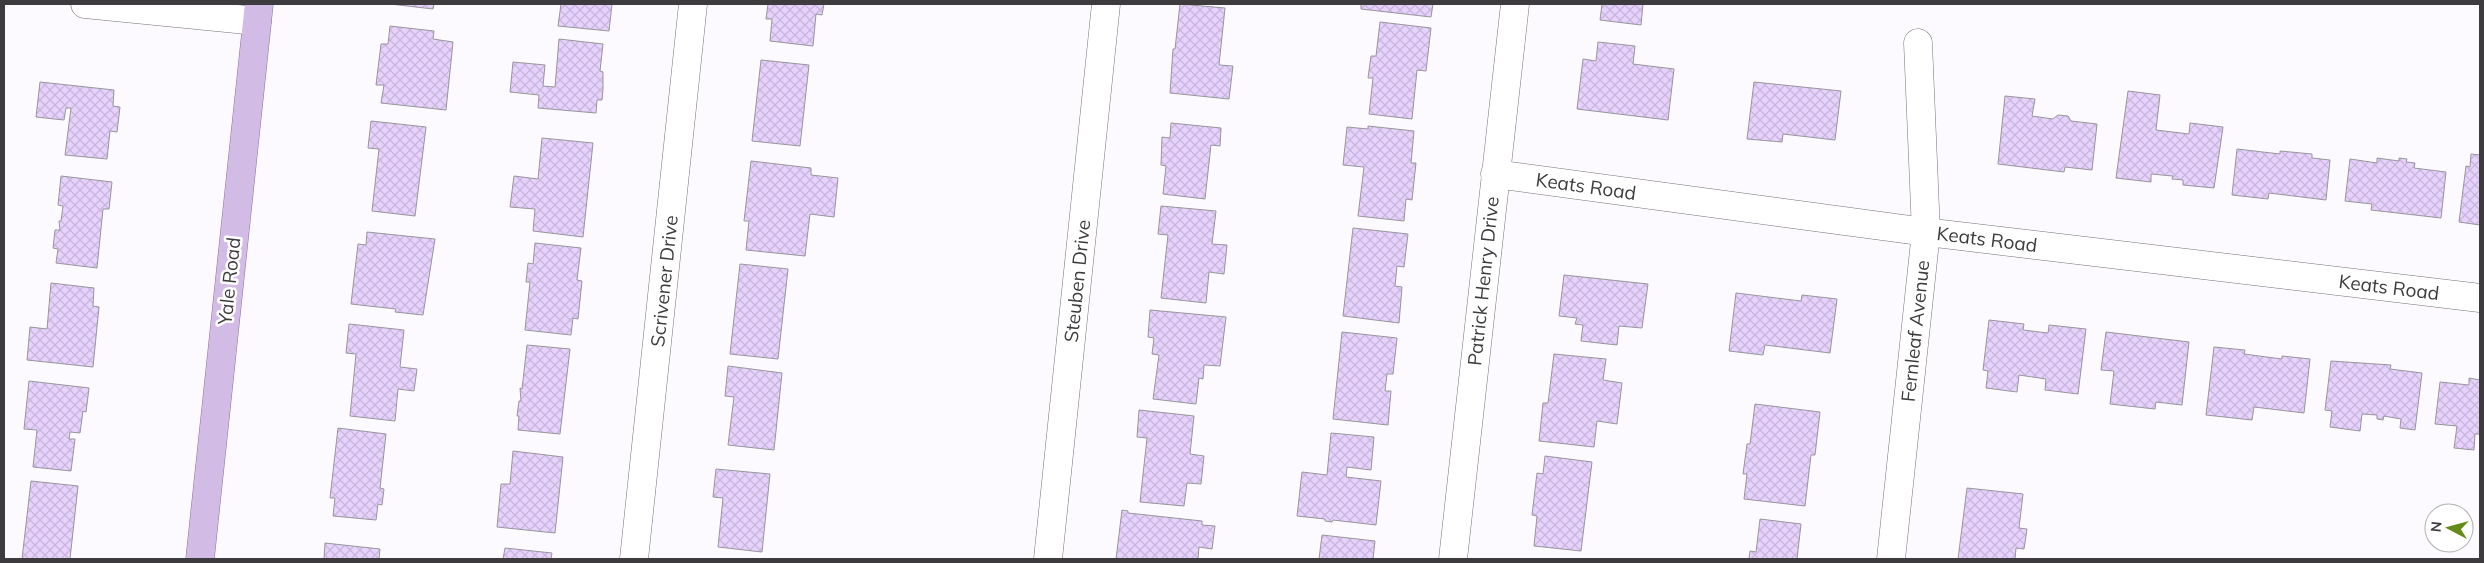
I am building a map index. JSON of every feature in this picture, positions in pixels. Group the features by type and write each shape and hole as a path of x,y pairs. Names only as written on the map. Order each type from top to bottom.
{"main road":[{"name":"Yale Road","path":"200,559 258,13"}],"street":[{"path":"84,4 258,13"},
{"name":"Scrivener Drive","path":"634,559 693,4"},
{"name":"Steuben Drive","path":"1048,559 1106,4"},
{"name":"Patrick Henry Drive","path":"1453,559 1514,4"},
{"name":"Fernleaf Avenue","path":"1891,559 1926,232 1918,43"},
{"name":"Keats Road","path":"1495,174 1926,232 2480,298"}],"building":[{"path":"390,4 434,4 433,9"},
{"path":"561,4 612,4 609,31 558,26"},
{"path":"768,4 824,4 822,15 816,14 813,46 770,41 772,19 766,19"},
{"path":"1180,4 1225,8 1219,65 1233,66 1229,99 1170,93 1173,49 1175,49"},
{"path":"1361,4 1433,4 1431,17 1361,9"},
{"path":"1602,4 1643,4 1641,25 1600,20"},
{"path":"1380,22 1431,28 1426,71 1417,70 1412,119 1369,114 1373,78 1368,78 1371,56 1376,56"},
{"path":"390,26 434,31 433,39 453,42 446,110 381,103 384,85 376,85 381,44 388,44"},
{"path":"559,39 603,44 600,71 603,72 602,100 597,100 596,113 538,108 539,95 510,92 513,62 545,65 543,86 555,87"},
{"path":"1598,42 1635,46 1633,64 1674,69 1668,120 1577,109 1583,59 1596,61"},
{"path":"761,60 809,65 800,146 752,141"},
{"path":"40,82 114,90 113,106 120,107 117,132 110,131 107,159 65,155 71,108 66,108 64,120 36,117"},
{"path":"1754,82 1841,91 1835,140 1783,134 1782,142 1747,139"},
{"path":"2128,91 2160,95 2156,130 2189,134 2190,123 2223,127 2214,188 2183,185 2183,180 2172,179 2173,176 2151,174 2151,182 2116,178"},
{"path":"2005,96 2035,99 2032,116 2053,119 2058,115 2068,116 2071,121 2097,124 2092,170 2065,167 2064,172 1998,164"},
{"path":"371,121 426,127 415,216 372,211 379,149 368,148"},
{"path":"1171,123 1221,128 1220,146 1211,145 1205,199 1163,194 1166,166 1161,165 1162,137 1170,138"},
{"path":"1368,126 1414,131 1411,163 1416,163 1412,200 1406,199 1404,221 1358,216 1364,167 1343,165 1347,127 1368,129"},
{"path":"542,138 593,143 583,237 533,231 535,209 510,207 514,176 538,179"},
{"path":"2237,149 2280,154 2280,151 2312,154 2312,158 2330,160 2326,200 2269,193 2268,199 2232,195"},
{"path":"2471,154 2480,155 2480,225 2459,222 2466,166 2470,167"},
{"path":"2377,158 2399,161 2399,158 2407,159 2406,162 2415,163 2414,168 2446,172 2441,218 2371,210 2372,204 2345,201 2350,159 2377,163"},
{"path":"751,161 811,168 811,175 838,178 834,217 810,214 805,256 746,250 749,221 744,221"},
{"path":"61,176 112,182 109,209 103,209 97,268 56,263 58,249 53,248 55,230 60,230 59,221 61,221 63,206 58,205"},
{"path":"1161,206 1216,211 1212,244 1227,245 1224,274 1209,272 1206,303 1161,298 1168,235 1158,234"},
{"path":"1353,228 1408,234 1404,267 1397,266 1395,286 1402,287 1399,323 1343,316"},
{"path":"367,232 435,239 423,315 395,312 396,309 351,304 358,244 366,245"},
{"path":"535,243 581,248 577,280 582,281 578,319 573,318 571,335 525,330 530,282 526,282 528,263 533,264"},
{"path":"740,264 788,269 778,359 730,354"},
{"path":"1564,275 1648,284 1642,328 1619,326 1617,345 1581,341 1583,325 1575,324 1577,318 1559,316"},
{"path":"51,283 94,288 93,306 99,307 93,367 27,360 30,327 47,329"},
{"path":"1736,293 1801,301 1802,295 1837,299 1830,353 1765,345 1763,355 1729,351"},
{"path":"1150,310 1226,317 1220,366 1204,365 1203,379 1199,378 1196,404 1153,399 1159,355 1152,354 1154,338 1148,337"},
{"path":"1989,320 2024,324 2023,330 2048,333 2049,325 2086,329 2078,394 2045,390 2046,379 2019,375 2017,392 1986,388 1988,371 1983,370"},
{"path":"349,324 404,330 400,367 417,369 414,391 398,389 395,421 350,416 356,354 346,353"},
{"path":"1342,332 1397,338 1393,374 1387,374 1385,391 1391,391 1388,425 1333,419"},
{"path":"2106,332 2189,342 2182,405 2156,402 2155,409 2110,404 2114,371 2101,370"},
{"path":"527,345 570,349 560,434 518,430 519,416 517,416 519,401 521,401 520,388 522,389"},
{"path":"2214,347 2245,350 2244,354 2282,359 2282,356 2310,359 2304,413 2254,407 2252,420 2206,415"},
{"path":"1554,354 1606,359 1603,380 1622,383 1617,424 1597,421 1594,447 1539,441 1543,403 1548,403"},
{"path":"2331,361 2391,365 2390,369 2422,373 2415,430 2400,428 2401,419 2384,416 2383,420 2377,419 2377,415 2362,414 2360,431 2330,427 2332,411 2325,410"},
{"path":"728,366 782,373 774,450 728,445 734,397 725,396"},
{"path":"2469,378 2480,380 2480,434 2475,434 2474,450 2454,448 2457,426 2435,424 2440,382 2469,385"},
{"path":"29,381 89,388 86,412 83,411 80,433 70,432 69,439 75,439 71,471 33,467 37,430 24,429"},
{"path":"1755,404 1820,412 1815,455 1811,455 1805,506 1744,499 1747,474 1743,474 1747,444 1750,444"},
{"path":"1139,410 1194,416 1190,454 1204,456 1201,484 1187,483 1184,506 1140,502 1147,438 1137,437"},
{"path":"338,428 386,434 380,488 384,489 382,505 378,504 376,520 333,516 335,498 330,498"},
{"path":"1331,433 1374,437 1371,470 1347,467 1346,477 1381,481 1376,525 1333,520 1332,522 1325,521 1325,519 1297,516 1302,472 1327,475"},
{"path":"513,451 563,457 555,533 497,527 501,484 510,484"},
{"path":"1545,456 1592,462 1581,551 1534,546 1537,516 1532,515 1537,473 1543,474"},
{"path":"716,469 770,474 762,552 718,547 723,498 713,497"},
{"path":"31,481 78,486 70,559 22,559"},
{"path":"1967,488 2023,494 2019,528 2027,529 2024,549 2016,548 2015,559 1958,559"},
{"path":"1122,510 1128,511 1128,513 1202,521 1202,525 1215,526 1212,549 1199,547 1198,559 1116,559"},
{"path":"1760,519 1801,524 1797,559 1749,559 1750,551 1756,552"},
{"path":"1322,535 1375,541 1373,559 1319,559"},
{"path":"325,543 380,549 379,559 324,559"},
{"path":"505,548 552,553 551,559 503,559"}]}
